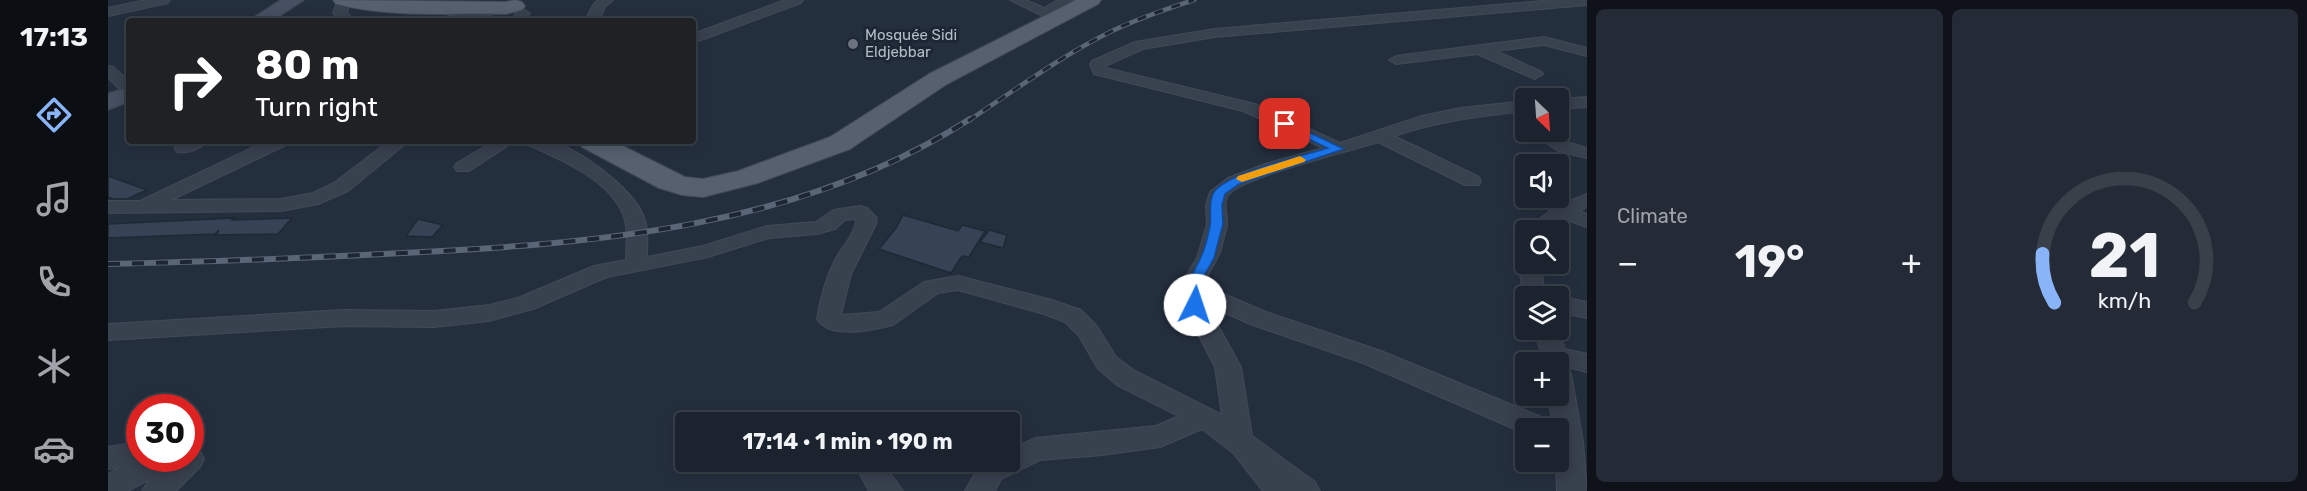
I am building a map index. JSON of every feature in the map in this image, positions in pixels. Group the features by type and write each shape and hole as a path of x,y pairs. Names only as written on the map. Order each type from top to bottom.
{"main road":[{"path":"263,18 294,0"},
{"path":"349,4 378,0"},
{"path":"402,0 515,7"},
{"path":"598,144 669,182 682,186 703,188 748,177 840,143 938,79 1091,0"},
{"path":"349,4 515,7"},
{"path":"108,102 126,95"}],"street":[{"path":"108,12 164,0"},
{"path":"593,18 598,5 608,0"},
{"path":"696,38 795,0"},
{"path":"1017,0 1045,13 1067,0"},
{"path":"1339,149 1249,108 1121,78 1098,71 1097,64 1140,45 1215,33 1587,1"},
{"path":"461,18 515,7"},
{"path":"1396,60 1546,41 1587,52"},
{"path":"1480,50 1535,74"},
{"path":"108,70 126,86"},
{"path":"1569,103 1587,102"},
{"path":"1280,491 1239,440 1228,367 1195,305 1194,281 1208,258 1217,224 1216,205 1220,192 1235,182 1271,168 1432,119 1515,107"},
{"path":"1502,108 1515,116"},
{"path":"1378,135 1472,181"},
{"path":"1556,142 1564,147 1587,153"},
{"path":"142,206 274,144"},
{"path":"108,207 281,205 318,198 341,187 396,144"},
{"path":"463,168 501,144"},
{"path":"541,144 567,155 625,198 634,216 637,265"},
{"path":"1549,220 1562,211 1587,200"},
{"path":"1562,211 1587,221"},
{"path":"108,332 344,318 434,319 489,313 525,304 602,271 708,251 767,232 817,228 828,225 839,214 860,212 867,218 866,226 846,262 830,308 829,320 842,324 885,319 932,287 958,283 1021,298 1073,316 1088,331 1107,363 1126,378 1204,416 1305,491"},
{"path":"1194,290 1257,318 1372,357 1515,418"},
{"path":"1569,306 1587,310"},
{"path":"1569,364 1587,363"},
{"path":"1565,406 1571,441 1572,491"},
{"path":"1020,457 1036,449 1102,444 1160,436 1204,416"},
{"path":"108,458 126,455"},
{"path":"108,488 137,472"},
{"path":"157,491 177,472"},
{"path":"873,472 881,485 888,491"},
{"path":"980,491 990,472"}],"building":[{"path":"108,176 147,190 127,199 113,199 108,197"},
{"path":"903,215 958,231 962,225 985,231 969,257 962,256 951,273 879,249"},
{"path":"235,218 232,220 292,218 278,234 216,235 219,230 215,234 108,238 108,224"},
{"path":"418,219 443,225 432,237 406,236"},
{"path":"989,230 1007,235 1003,248 980,242"}],"railway":[{"path":"968,121 1038,74 1093,41 1132,22 1194,0"},
{"path":"108,264 476,249 623,235 696,223 768,206 838,184 905,155 970,119"}],"slow traffic":[{"path":"1242,179 1300,160"}],"place":[{"name":"Mosquée Sidi Eldjebbar","path":"853,44"}],"route":[{"path":"1195,305 1194,281 1208,258 1217,224 1216,205 1220,192 1235,182 1271,168 1339,149 1285,124"}]}
